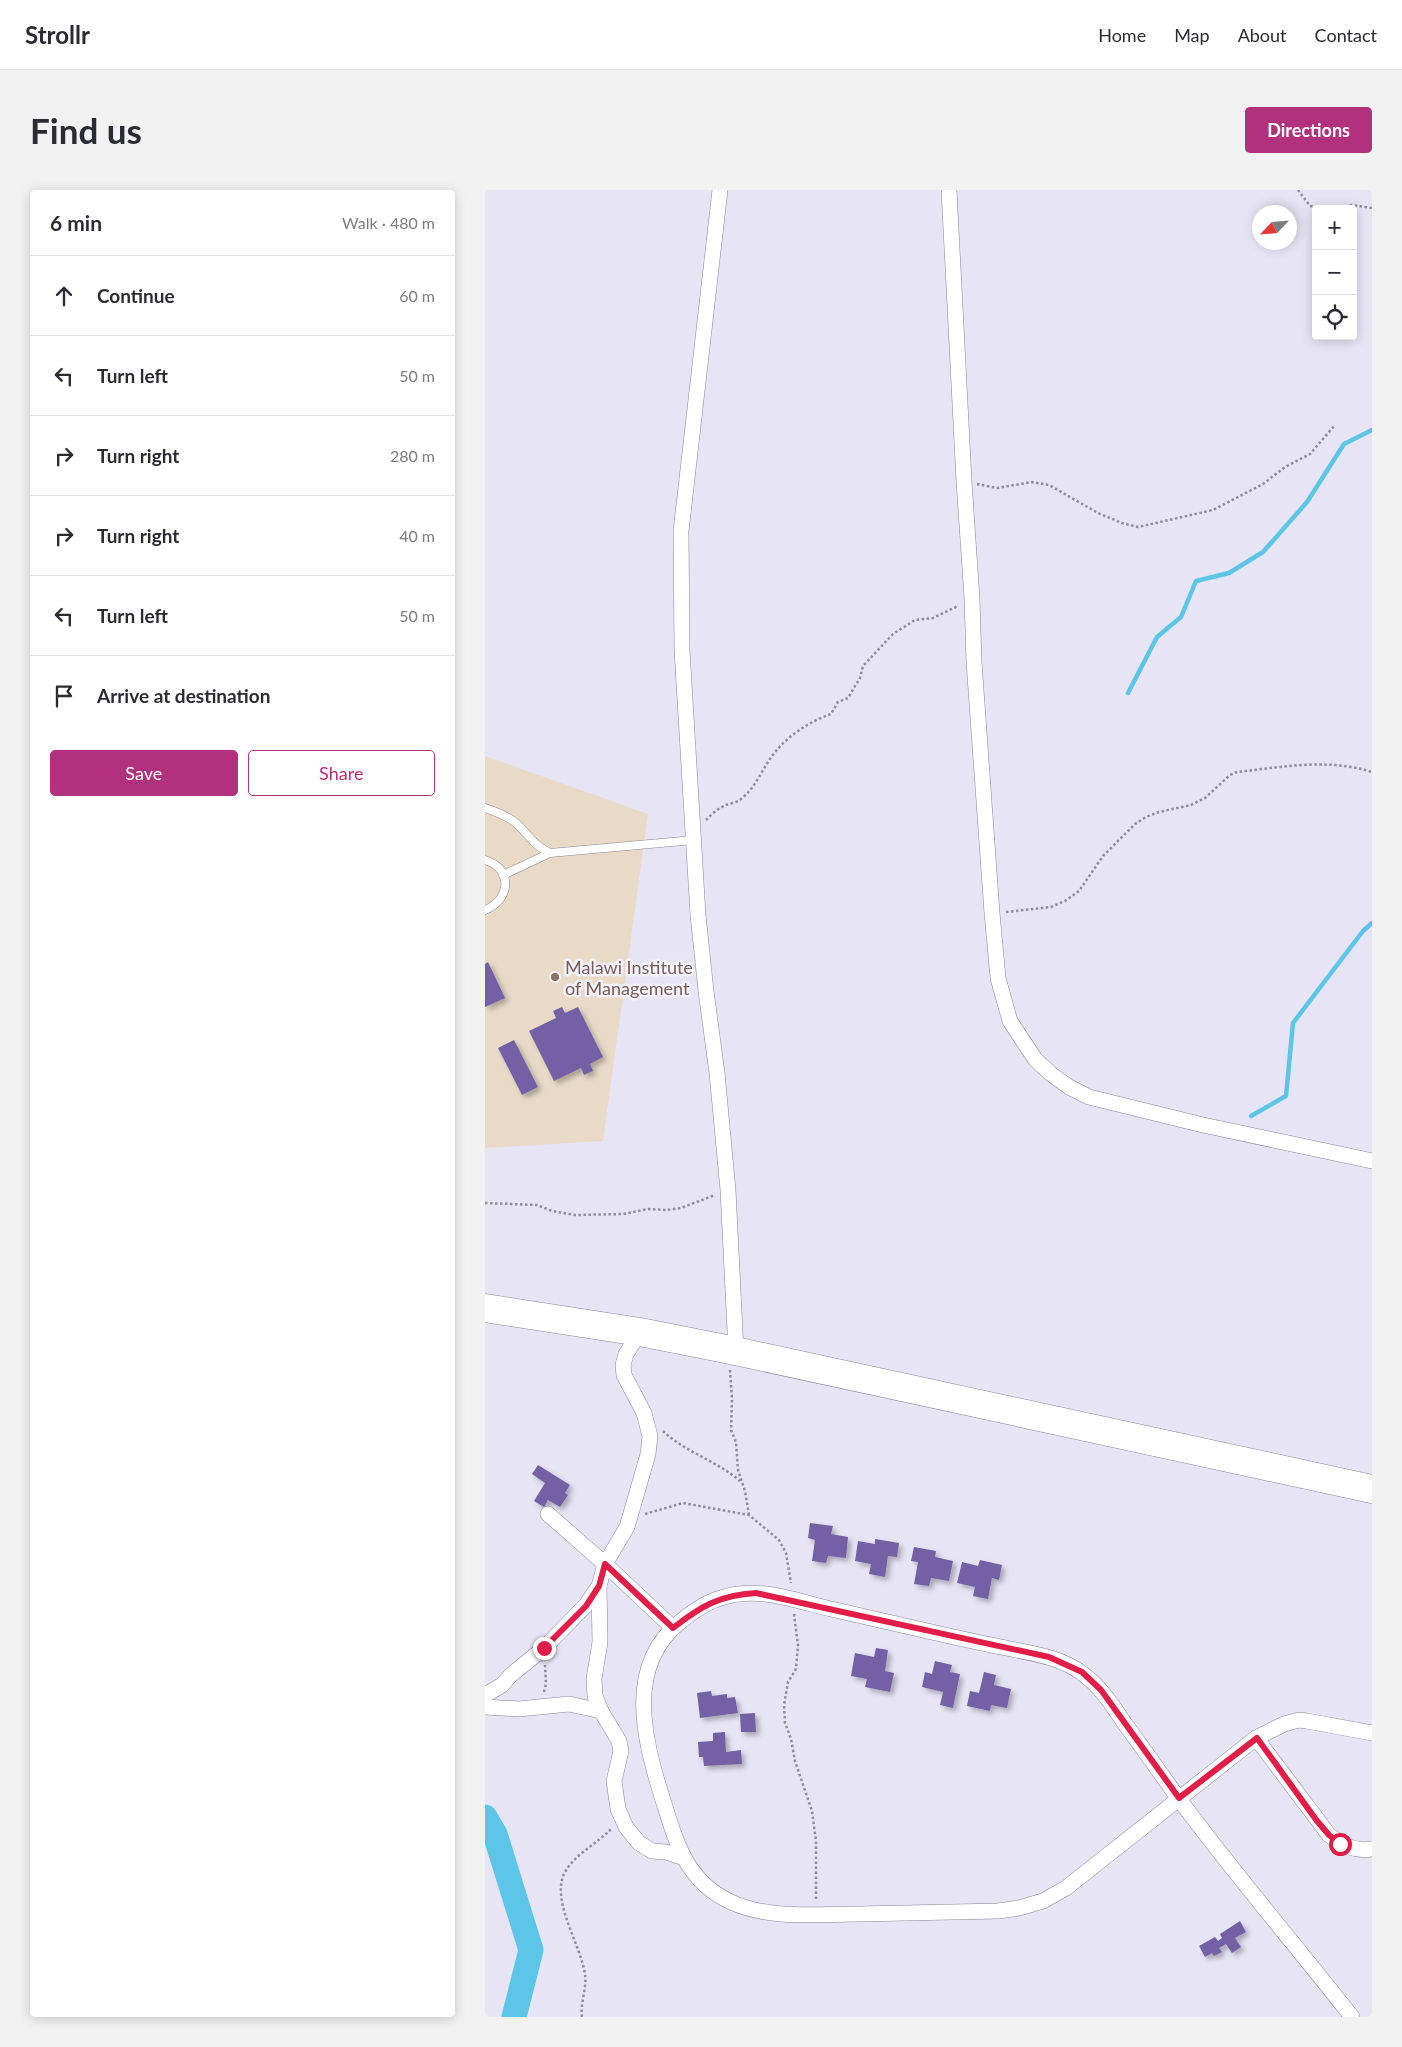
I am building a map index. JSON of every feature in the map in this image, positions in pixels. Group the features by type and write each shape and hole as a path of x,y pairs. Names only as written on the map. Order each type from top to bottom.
{"highway":[{"path":"485,1308 640,1332 731,1350 1372,1489"}],"street":[{"path":"720,190 681,531 682,650 698,915 717,1073 728,1190 731,1350"},
{"path":"949,190 974,662 992,913 998,978 1011,1021 1035,1059 1069,1088 1089,1097 1203,1125 1372,1162"},
{"path":"640,1332 626,1354 623,1370 628,1385 644,1413 650,1436 648,1454 627,1527 605,1564 599,1586 600,1642 593,1679 595,1696 601,1711 619,1741 621,1751 613,1781 618,1809 626,1827 639,1843 652,1851 666,1852 684,1858"},
{"path":"548,1514 673,1628"},
{"path":"485,1695 502,1685 511,1675 544,1648 586,1606 599,1586"},
{"path":"1352,2017 1179,1798 1101,1690 1082,1672 1065,1663 1049,1657 756,1593 722,1597 692,1613 673,1628 659,1644 650,1663 643,1697 644,1728 677,1846 684,1858 705,1886 719,1896 754,1910 773,1913 999,1911 1019,1908 1043,1901 1084,1876 1179,1798 1257,1738 1284,1724 1299,1720 1372,1733"},
{"path":"485,1707 535,1709 554,1704 569,1704 601,1711"},
{"path":"1257,1738 1329,1835 1340,1844 1357,1850 1372,1849"}],"lane":[{"path":"485,808 507,817 518,825 538,847 550,853"},
{"path":"503,875 550,853 694,840"},
{"path":"485,860 494,864 503,875 506,885 500,901 493,907 485,910"}],"path":[{"path":"1298,190 1311,206 1336,208 1352,205 1372,208"},
{"path":"964,481 997,488 1032,482 1049,485 1098,513 1122,523 1138,527 1213,510 1230,502 1263,484 1285,467 1310,454 1335,425"},
{"path":"693,824 705,820 724,805 740,800 759,778 770,759 782,745 819,718 831,714 838,702 848,698 860,678 863,666 893,634 915,620 933,618 972,599"},
{"path":"992,913 1051,907 1065,901 1079,891 1088,880 1095,865 1135,824 1145,817 1191,805 1205,798 1230,775 1237,772 1317,764 1353,766 1372,772"},
{"path":"485,1203 537,1205 552,1211 575,1215 623,1214 648,1208 667,1210 681,1208 728,1190"},
{"path":"731,1350 731,1430 736,1442 741,1481 745,1491 749,1515"},
{"path":"644,1413 682,1445 713,1462 741,1481"},
{"path":"627,1527 645,1514 683,1503 749,1515 779,1540 786,1553 798,1645 796,1669 788,1682 784,1705 785,1723 791,1739 795,1762 812,1811 816,1842 815,1914"},
{"path":"535,1709 542,1698 546,1684 544,1648"},
{"path":"582,2017 585,1975 563,1905 560,1888 564,1874 574,1860 600,1841 613,1828 618,1809"}],"shaded area":[{"name":"Malawi Institute of Management","path":"485,756 648,814 603,1141 485,1148"}],"building":[{"path":"488,962 505,998 485,1007 485,964"},
{"path":"562,1007 565,1013 578,1007 603,1057 590,1064 593,1071 584,1075 581,1068 554,1081 529,1031 556,1018 553,1011"},
{"path":"514,1040 538,1087 522,1095 498,1048"},
{"path":"538,1465 570,1485 565,1493 568,1495 560,1507 548,1500 544,1507 534,1501 545,1483 532,1474"},
{"path":"810,1523 833,1526 831,1534 848,1537 846,1558 828,1556 826,1563 812,1561 815,1540 808,1538"},
{"path":"875,1539 899,1543 897,1557 888,1556 885,1577 869,1574 871,1564 855,1561 858,1541 875,1544"},
{"path":"914,1547 936,1551 935,1557 953,1561 949,1581 931,1578 929,1586 914,1584 918,1562 911,1561"},
{"path":"980,1560 1002,1565 999,1580 992,1578 988,1599 973,1596 975,1587 957,1583 962,1562 978,1566"},
{"path":"876,1648 888,1650 885,1671 894,1673 890,1692 865,1687 867,1679 851,1676 855,1653 874,1657"},
{"path":"935,1661 952,1665 950,1672 960,1674 953,1708 940,1705 943,1692 922,1687 925,1672 932,1674"},
{"path":"984,1672 996,1675 994,1685 1011,1689 1007,1708 991,1705 990,1711 967,1706 970,1691 979,1693"},
{"path":"711,1691 712,1696 727,1694 727,1698 735,1697 738,1713 700,1718 697,1693"},
{"path":"755,1713 756,1732 741,1732 740,1714"},
{"path":"725,1732 726,1752 741,1750 742,1764 704,1766 703,1757 699,1757 698,1742 713,1741 713,1733"},
{"path":"1240,1921 1246,1932 1235,1938 1241,1947 1232,1953 1226,1944 1219,1948 1222,1952 1214,1956 1212,1953 1205,1957 1199,1946 1215,1937 1218,1941 1222,1938 1220,1934"}],"waterway":[{"path":"1128,693 1157,637 1181,617 1196,581 1229,573 1263,552 1307,502 1344,444 1372,430"},
{"path":"1251,1116 1286,1096 1293,1023 1363,931 1372,923"},
{"path":"485,1817 495,1834 531,1950 514,2017"}],"place":[{"name":"Malawi Institute of Management","path":"555,977"}],"route":[{"path":"544,1648 586,1606 599,1586 605,1564 673,1628 692,1613 722,1597 756,1593 1049,1657 1082,1672 1101,1690 1179,1798 1257,1738 1317,1821 1340,1844"}]}
